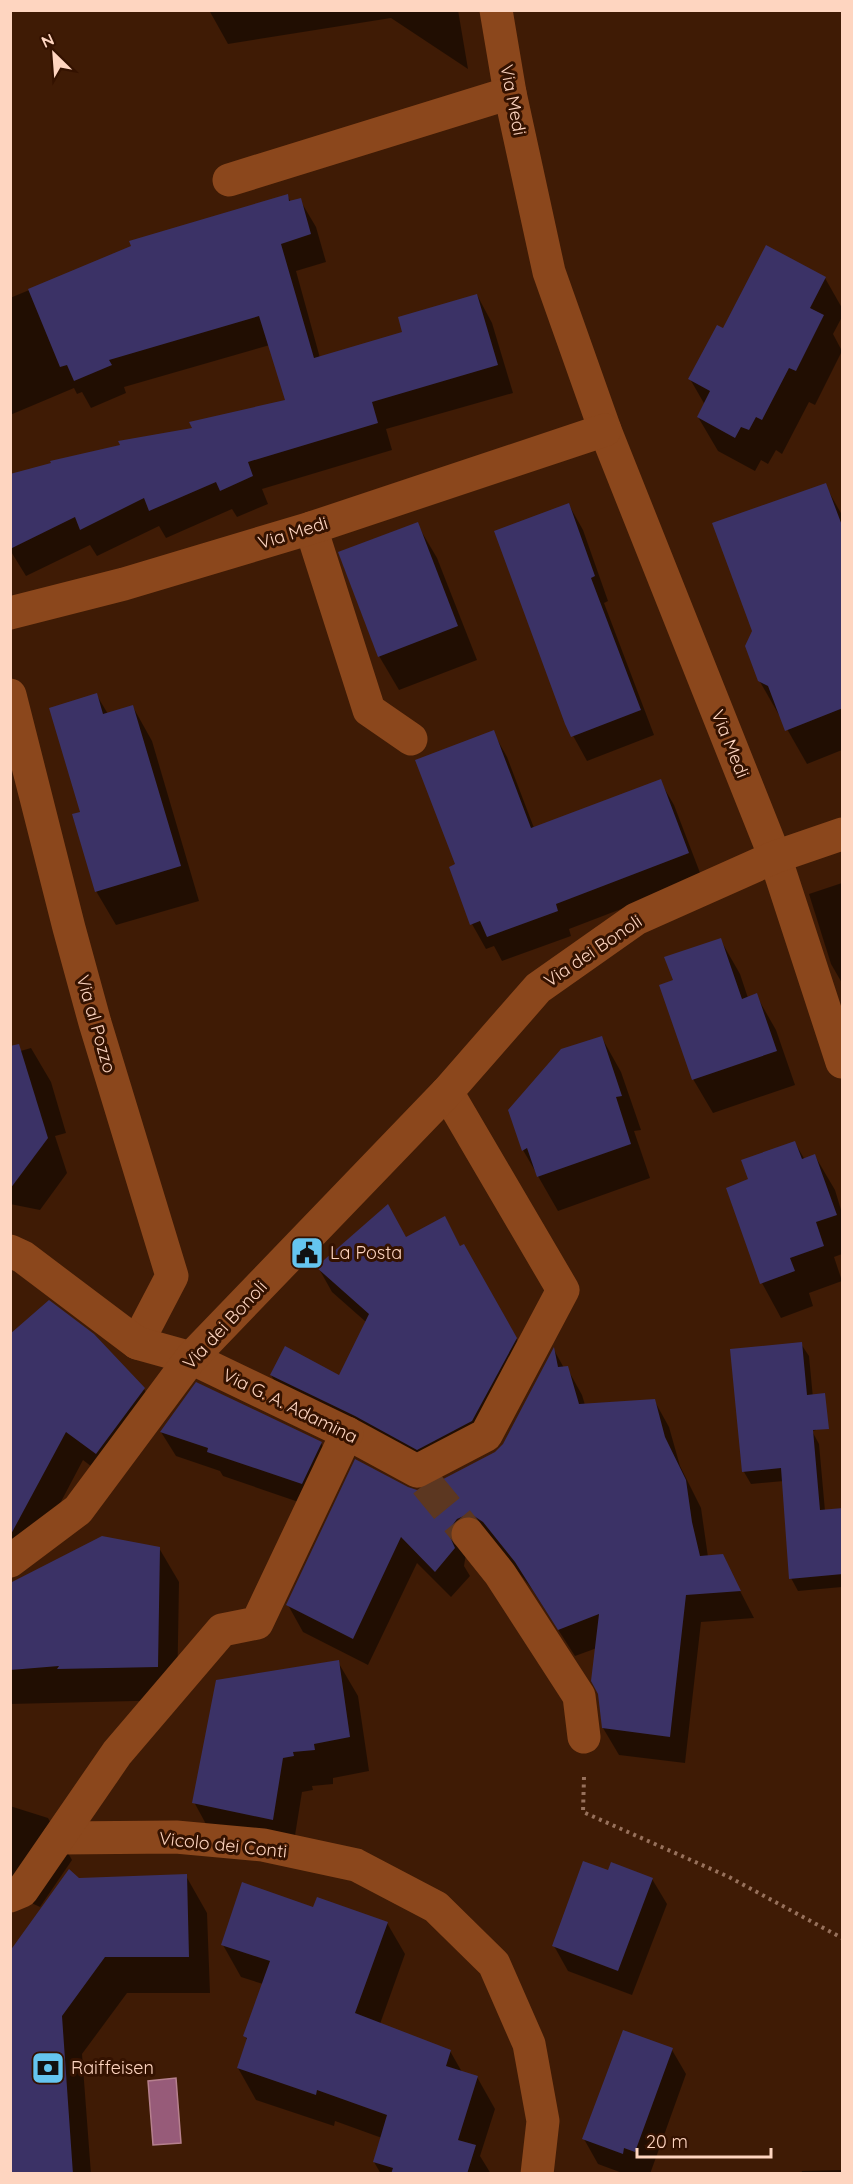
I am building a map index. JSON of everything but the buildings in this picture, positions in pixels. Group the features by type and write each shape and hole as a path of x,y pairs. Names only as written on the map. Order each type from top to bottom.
{"street":[{"name":"Via Medi","path":"496,10 510,93 549,272 605,430 775,856 843,1062"},
{"path":"229,180 510,93"},
{"name":"Via Medi","path":"10,613 123,584 311,528 605,430"},
{"path":"311,528 369,710 411,739"},
{"name":"Via al Pozzo","path":"10,695 95,1023 172,1276 137,1343"},
{"name":"Via dei Bonoli","path":"10,1561 78,1510 191,1358 447,1092 538,988 636,919 775,856 843,834"},
{"name":"Via G. A. Adamina","path":"10,1251 23,1257 137,1343 191,1358 347,1433 421,1477 486,1435 563,1290 447,1092"},
{"path":"10,1896 22,1891 117,1753 222,1630 257,1623 347,1433"},
{"path":"468,1534 500,1574 579,1696 585,1737"},
{"name":"Vicolo dei Conti","path":"59,1838 176,1837 263,1845 356,1865 436,1907 494,1964 529,2044 543,2121 537,2174"}],"path":[{"path":"585,1737 584,1812 729,1877 843,1938"}],"shaded area":[{"path":"176,2078 181,2143 153,2145 148,2081"}],"tunnel":[{"path":"426,1483 468,1534"}],"place":[{"name":"La Posta","path":"307,1253"},
{"name":"Raiffeisen","path":"48,2068"}]}
